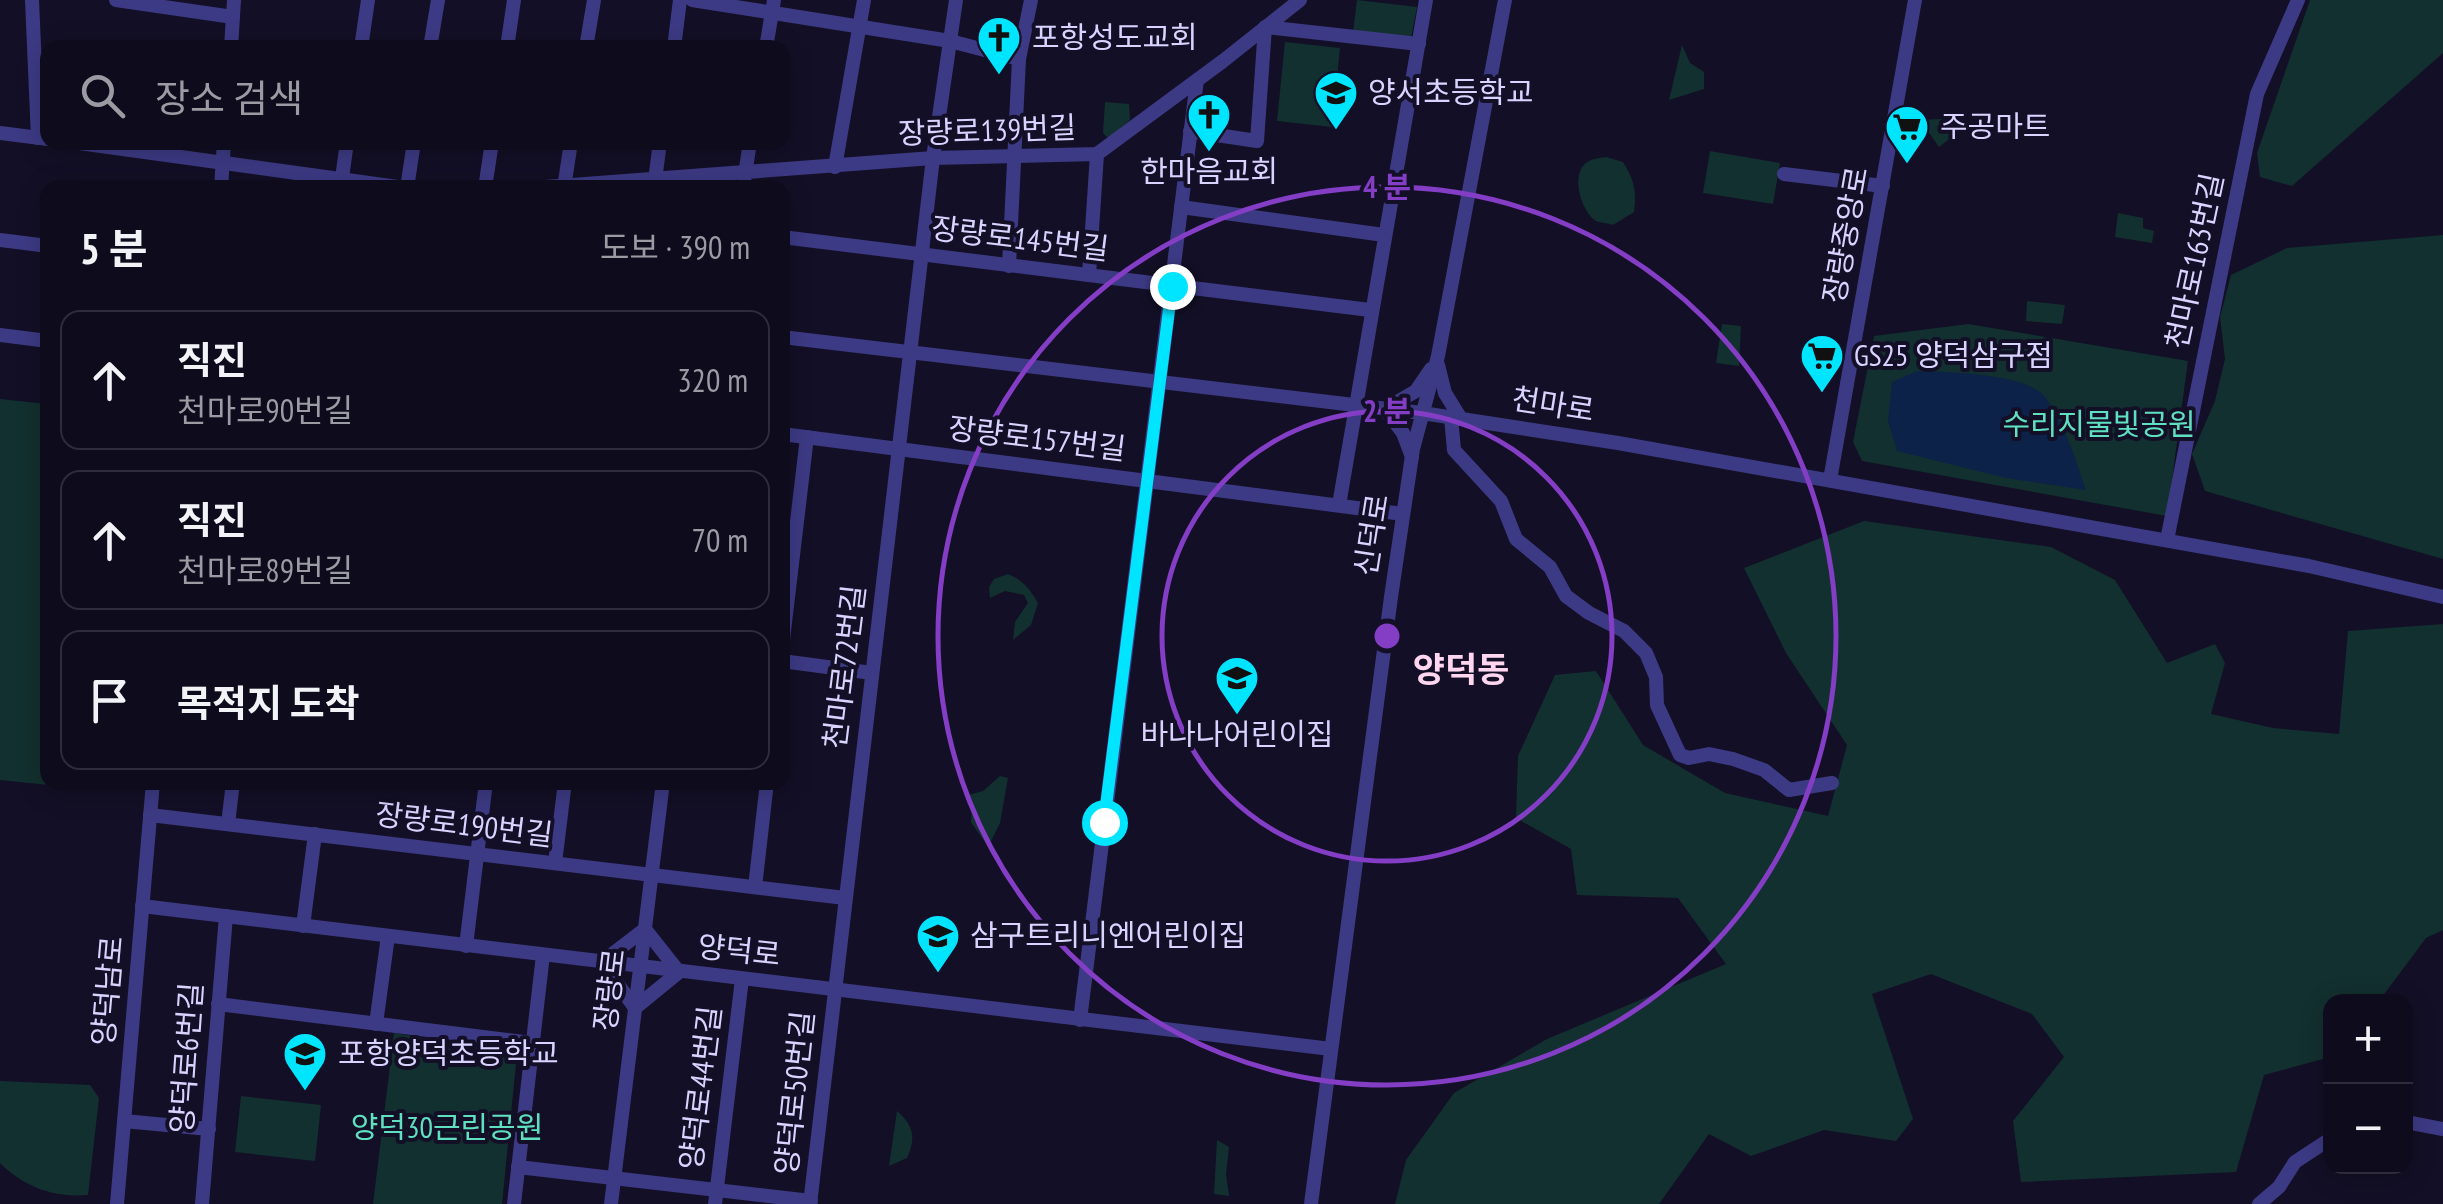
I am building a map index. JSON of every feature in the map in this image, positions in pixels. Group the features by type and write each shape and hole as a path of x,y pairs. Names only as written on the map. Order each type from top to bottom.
{"street":[{"path":"32,0 40,52"},
{"path":"116,0 233,17"},
{"path":"232,40 234,0"},
{"path":"362,40 368,0"},
{"path":"431,40 438,0"},
{"path":"508,40 514,0"},
{"path":"587,40 594,0"},
{"path":"675,40 680,0"},
{"path":"692,0 773,6 950,41 1019,59"},
{"path":"835,166 864,0"},
{"name":"천마로72번길","path":"834,988 933,158 956,0"},
{"path":"1009,266 1019,59 1031,0"},
{"name":"장량로139번길","path":"672,180 933,158 1097,154 1300,0"},
{"path":"1339,506 1426,0"},
{"name":"신덕로","path":"1311,1204 1412,456 1437,360 1505,0"},
{"name":"장량중앙로","path":"1830,480 1915,0"},
{"name":"천마로163번길","path":"2167,540 2257,94 2298,0"},
{"path":"767,40 773,6"},
{"path":"1190,131 1257,141 1264,27 1419,44"},
{"path":"1080,1020 1197,80"},
{"path":"0,133 40,138"},
{"path":"130,150 355,180"},
{"path":"222,180 224,150"},
{"path":"342,178 346,150"},
{"path":"407,180 413,150"},
{"path":"486,180 491,150"},
{"path":"565,180 570,150"},
{"path":"654,180 659,150"},
{"path":"744,180 749,150"},
{"path":"1088,275 1097,154"},
{"path":"1784,174 1883,186"},
{"path":"1181,208 1384,235"},
{"name":"장량로145번길","path":"790,238 1370,310"},
{"path":"0,240 40,245"},
{"path":"0,335 40,340"},
{"name":"천마로","path":"790,338 1452,417 2167,540 2310,566 2443,597"},
{"path":"1412,456 1403,433 1384,409 1416,391 1437,360"},
{"path":"1437,360 1452,417 1454,450 1501,501 1516,539 1550,567 1566,596 1624,632 1646,653 1656,677 1656,705 1680,756 1709,754 1733,759 1764,770 1789,790 1832,783"},
{"path":"1412,456 1432,425 1452,417"},
{"name":"장량로157번길","path":"790,435 1404,514"},
{"path":"790,580 807,437"},
{"path":"790,662 872,673"},
{"name":"양덕남로","path":"118,1204 152,790"},
{"path":"228,824 232,790"},
{"path":"466,946 485,790"},
{"path":"555,864 564,790"},
{"name":"장량로","path":"611,1204 662,790"},
{"path":"755,887 766,790"},
{"name":"장량로190번길","path":"150,814 845,898"},
{"path":"303,926 315,834"},
{"name":"양덕로","path":"142,906 1331,1049"},
{"name":"양덕로6번길","path":"202,1204 226,916"},
{"path":"645,929 679,972 635,1008 602,962 645,929"},
{"path":"376,1024 388,936"},
{"path":"514,1204 543,955"},
{"name":"양덕로44번길","path":"716,1197 742,979"},
{"name":"양덕로50번길","path":"811,1202 834,988"},
{"path":"218,1004 532,1043"},
{"path":"124,1121 209,1129"},
{"path":"2413,1123 2443,1129"},
{"path":"2259,1204 2279,1187 2295,1162 2323,1144"},
{"path":"518,1167 716,1197 811,1202"}],"green space":[{"path":"1357,0 1417,7 1411,38 1353,33"},
{"path":"2310,0 2443,0 2443,53 2292,186 2260,177 2257,153"},
{"path":"1285,42 1340,48 1332,127 1277,121"},
{"path":"1682,45 1690,63 1704,72 1704,89 1669,100"},
{"path":"1105,102 1129,104 1130,120 1109,139 1103,133"},
{"path":"1941,119 1965,127 1939,147 1920,120"},
{"path":"1710,151 1780,163 1773,204 1703,193"},
{"path":"1606,157 1623,162 1635,192 1634,212 1613,225 1591,217 1583,203 1578,179 1585,164"},
{"path":"2118,213 2143,218 2143,228 2154,231 2152,243 2115,237"},
{"path":"2443,235 2443,559 2205,491 2192,454 2215,401 2225,359 2220,317 2231,275 2287,248"},
{"path":"2027,301 2065,305 2062,324 2026,321"},
{"path":"1722,324 1741,326 1739,366 1716,363"},
{"name":"수리지물빛공원","path":"1968,324 2188,361 2167,516 1862,461 1853,442 1874,336"},
{"path":"0,399 40,403 40,784 0,780"},
{"path":"1864,521 2051,547 2115,580 2167,663 2215,644 2225,663 2211,714 2273,728 2339,734 2348,631 2443,624 2443,930 2426,938 2384,994 2323,994 2323,1059 2264,1075 2236,1172 2021,1182 2013,1121 2064,1057 2032,1014 1931,974 1872,994 1913,1119 1896,1141 1824,1130 1751,1156 1709,1134 1659,1204 1395,1204 1406,1160 1454,1093 1547,1039 1726,964 1678,898 1577,895 1571,849 1516,818 1518,756 1555,675 1596,671 1643,745 1725,793 1828,816 1847,745 1786,653 1744,568"},
{"path":"1008,574 1026,586 1038,603 1031,625 1013,640 1015,622 1028,603 1024,595 1005,591 990,598 989,587 994,579"},
{"path":"1000,776 1008,778 1000,823 988,847 971,822 972,806 965,796 983,791"},
{"name":"양덕30근린공원","path":"394,1033 517,1054 502,1204 373,1204"},
{"path":"0,1081 90,1085 99,1098 88,1195 63,1195 40,1189 19,1179 0,1163"},
{"path":"241,1096 321,1105 315,1161 235,1152"},
{"path":"897,1111 910,1127 912,1144 907,1158 889,1166"},
{"path":"1217,1140 1229,1147 1229,1196 1214,1194"}],"water":[{"path":"1917,371 1985,375 2036,389 2058,418 2086,490 2006,478 1897,451 1888,421 1892,382"}],"place":[{"name":"포항성도교회","path":"999,76"},
{"name":"양서초등학교","path":"1336,131"},
{"name":"한마음교회","path":"1209,153"},
{"name":"주공마트","path":"1907,165"},
{"name":"GS25 양덕삼구점","path":"1822,394"},
{"name":"바나나어린이집","path":"1237,716"},
{"name":"삼구트리니엔어린이집","path":"938,974"},
{"name":"포항양덕초등학교","path":"305,1092"}],"district":[{"name":"양덕동","path":"1461,670"}],"route":[{"path":"1104,822 1172,286"}]}
